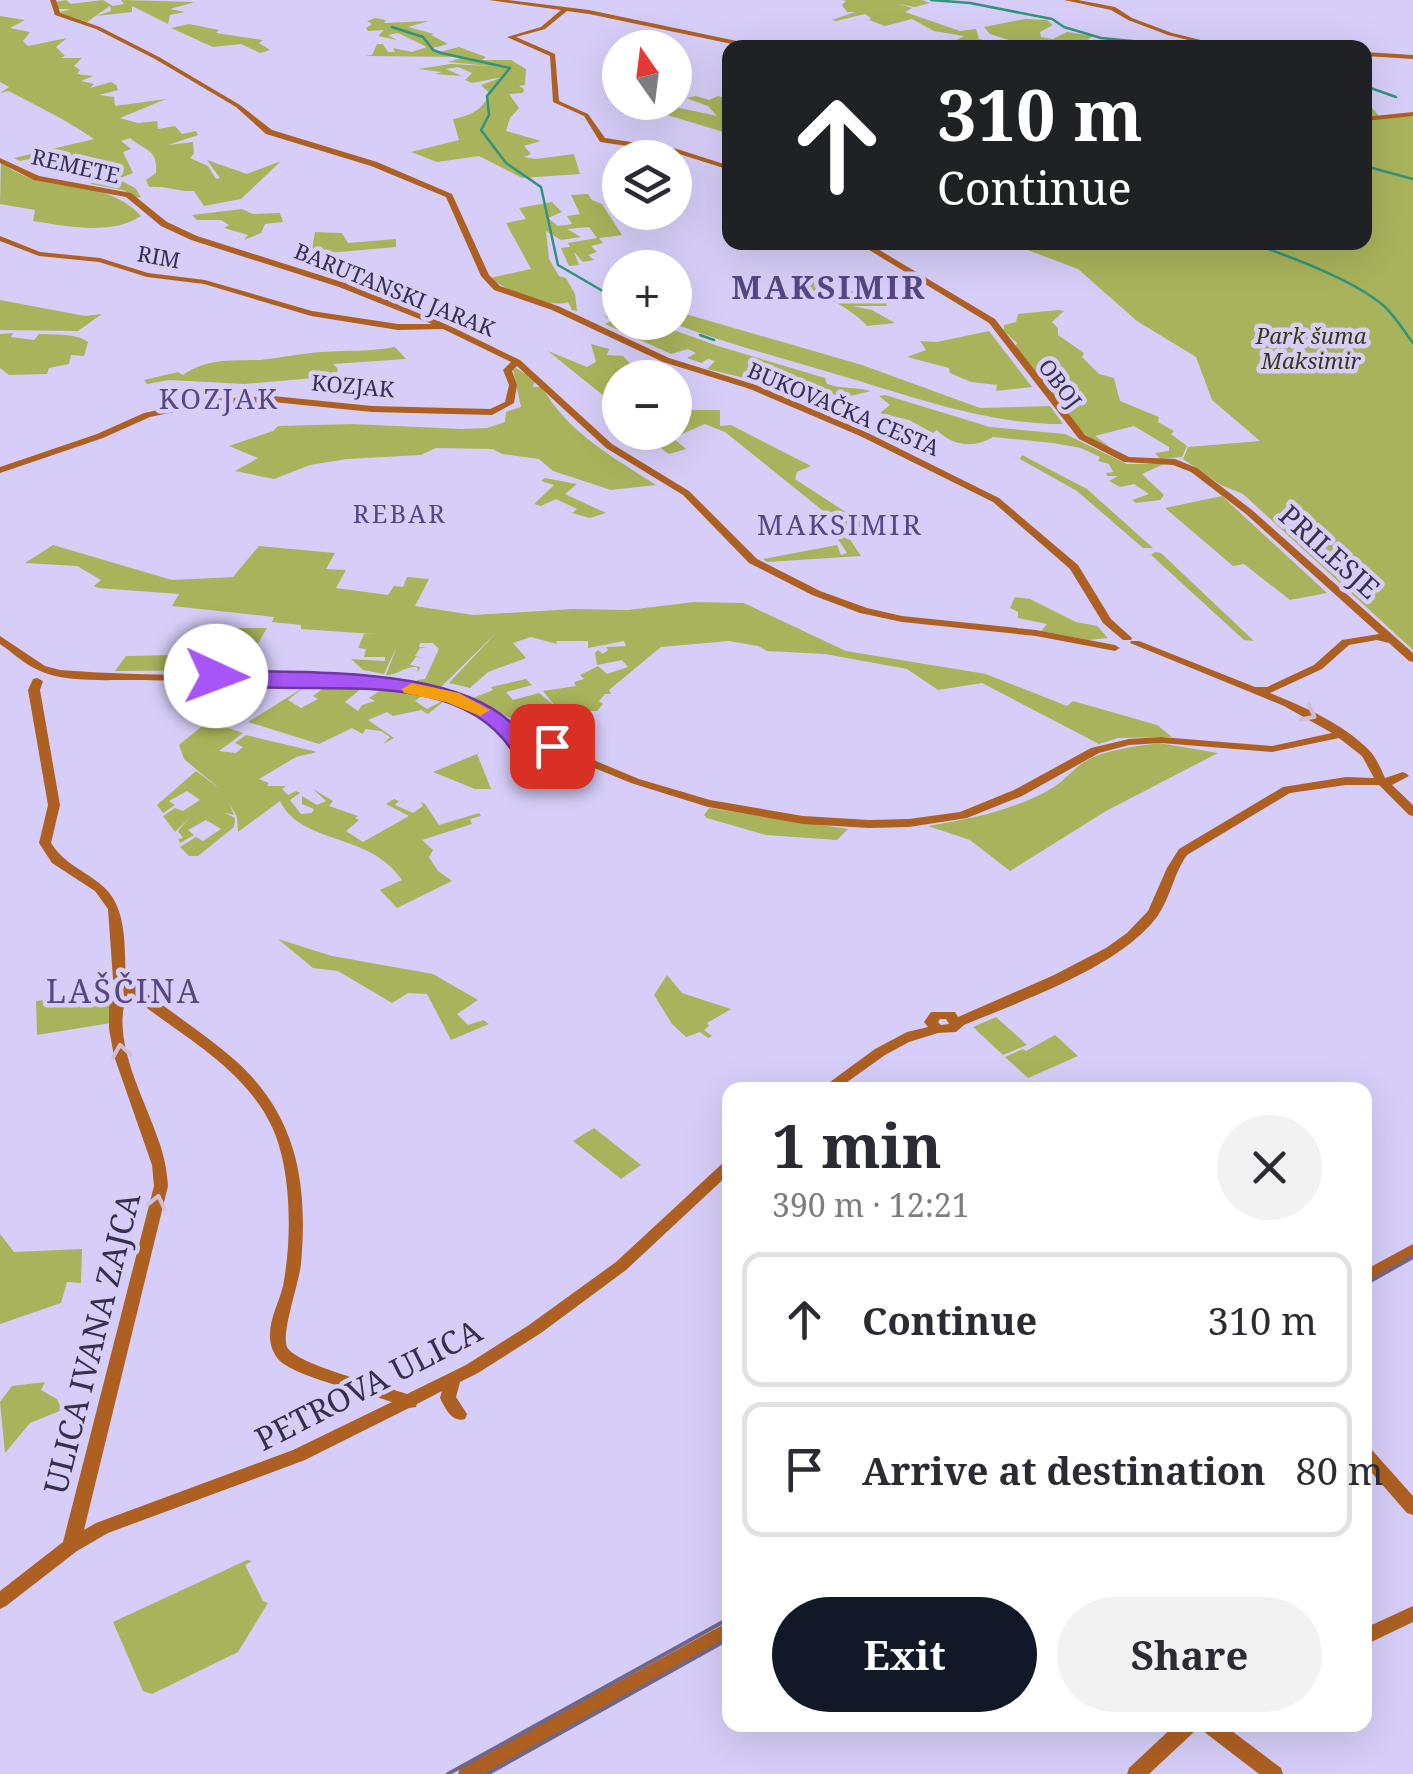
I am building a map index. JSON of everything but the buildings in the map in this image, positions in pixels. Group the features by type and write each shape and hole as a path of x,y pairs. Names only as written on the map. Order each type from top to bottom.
{"street":[{"name":"BUKOVAČKA CESTA","path":"53,0 57,14 98,28 160,59 238,106 269,132 367,161 446,194 454,201 459,223 486,278 502,291 555,308 678,364 753,387 862,434 996,500 1081,575 1122,643"},
{"path":"492,0 566,9 723,40"},
{"path":"1067,0 1116,9 1130,20 1196,40"},
{"path":"566,9 543,28 510,38 552,55 556,102 586,115 604,140 677,150 722,165"},
{"path":"1372,54 1413,57"},
{"path":"1372,118 1413,114"},
{"name":"REMETE","path":"0,160 37,178 128,195 164,224 194,238"},
{"name":"RIM","path":"0,238 39,254 100,260 147,275 205,282 310,313 398,327 443,326"},
{"name":"BARUTANSKI JARAK","path":"194,238 339,284 443,326 517,362 596,436 686,493 752,560 775,575 883,616 1094,643 1122,643"},
{"name":"OBOJ","path":"873,250 992,321 1082,437 1126,460 1185,464 1249,512"},
{"name":"KOZJAK","path":"0,470 90,440 156,412 238,399 372,409 496,412 510,402 513,386 507,370 517,362"},
{"name":"PRILESJE","path":"1249,512 1376,633 1397,644 1413,659"},
{"path":"1271,694 1322,665 1342,644 1376,633"},
{"path":"0,639 50,673"},
{"path":"1122,643 1244,688 1271,694 1308,713 1343,734 1374,762 1383,782 1413,812"},
{"path":"28,656 35,677 50,673 260,678 392,686 452,697 532,738 635,781 708,803 803,820 870,824 936,820 984,808 1030,788 1087,754 1128,742 1161,740 1272,749 1343,734"},
{"name":"ULICA IVANA ZAJCA","path":"35,677 54,805 45,843 58,862 99,888 114,909 117,972 125,984 116,998 120,1050 134,1102 158,1159 161,1186 71,1546"},
{"path":"505,724 515,740 526,746 532,738"},
{"path":"837,1082 880,1052 935,1027 951,1029 954,1020 1055,978 1138,930 1157,907 1178,858 1212,832 1280,793 1372,776 1374,762"},
{"path":"1400,795 1403,776 1413,764"},
{"path":"1346,781 1383,782 1403,776"},
{"path":"125,984 233,1067 265,1102 280,1127 293,1179 294,1213 292,1276 278,1334 281,1351 294,1363 373,1386 410,1402"},
{"name":"PETROVA ULICA","path":"0,1600 71,1546 116,1523 259,1472 452,1380 534,1330 621,1266 722,1172"},
{"path":"1372,1273 1413,1250"},
{"path":"452,1380 448,1398 459,1414"},
{"path":"373,1386 381,1399 374,1420"},
{"path":"1372,1462 1413,1508"},
{"path":"84,1498 91,1516 116,1523"},
{"path":"1372,1634 1413,1614"},
{"path":"467,1774 722,1633"},
{"path":"1136,1774 1181,1732"},
{"path":"1219,1732 1274,1774"}],"green space":[{"path":"66,0 71,4 103,0 113,6 124,4 121,0 195,2 170,9 185,12 170,15 168,24 132,6 132,12 96,16 111,11 110,6 87,22 57,13 71,9 57,9 56,2"},
{"path":"842,0 922,0 930,3 915,7 898,4 912,8 905,12 960,31 976,29 983,40 956,40 964,36 934,31 912,19 885,26 869,20 865,14 832,20 855,12 847,12 842,5 846,1"},
{"path":"0,16 25,20 10,28 30,32 23,41 28,46 67,38 56,47 65,56 61,58 82,58 74,66 80,70 77,74 93,76 81,81 94,84 90,88 111,82 116,85 118,90 99,95 114,97 115,106 166,99 120,118 138,123 157,121 158,129 175,126 182,134 196,131 198,135 168,145 193,142 194,154 190,158 208,166 216,179 220,178 207,160 247,174 281,161 241,199 204,206 194,191 149,187 146,180 156,173 155,159 130,138 121,141 131,149 123,152 133,173 118,179 135,188 141,197 136,198 123,190 90,184 94,181 90,179 102,172 92,173 67,163 76,157 20,161 14,158 94,139 9,91 0,93 9,87 0,82"},
{"path":"1025,19 1047,20 1053,25 1040,32 1041,37 1053,39 1067,32 1093,36 1088,40 1009,40 990,34 984,27"},
{"path":"386,20 384,23 429,21 408,27 434,34 431,35 448,44 433,48 439,52 459,47 486,57 482,60 511,60 526,69 525,85 519,86 523,93 509,94 519,108 506,131 541,141 524,146 531,154 524,157 574,154 580,174 522,178 479,156 437,162 411,152 459,140 453,119 480,108 489,93 481,85 503,77 472,83 465,80 472,73 458,67 446,69 462,76 418,69 451,64 489,66 448,62 465,57 365,56 372,55 377,44 383,44 388,52 395,52 393,48 412,52 427,47 398,33 388,35 397,40 378,36 384,30 368,31 366,28 372,24 367,21"},
{"path":"189,24 219,30 216,33 263,40 259,43 270,50 260,53 241,44 213,47 171,28"},
{"path":"692,97 709,100 722,97 722,132 684,120 692,120 692,111 717,116"},
{"name":"Park šuma Maksimir","path":"1372,108 1379,116 1413,115 1413,650 1243,494 1221,485 1183,459 1188,447 1260,441 1212,400 1196,357 1137,321 1078,269 1028,250 1372,250"},
{"path":"1,162 35,179 109,195 141,216 102,228 33,221 35,210 0,204"},
{"path":"588,194 602,204 602,230 619,230 622,235 599,238 603,243 591,246 597,252 588,255 594,260 583,262 574,252 579,265 569,266 561,248 597,238 589,227 567,229 581,237 561,240 546,231 549,259 575,294 577,311 568,302 528,298 490,278 531,269 506,223 526,219 519,208 552,202 562,212 548,218 558,226 572,224 567,216 580,214 571,195"},
{"path":"242,209 253,214 280,213 283,222 265,224 261,233 244,240 248,235 224,228 229,225 221,220 197,220 192,215"},
{"path":"315,232 342,233 348,243 396,239 396,247 316,254 312,249"},
{"path":"804,277 886,301 887,306 852,306 872,310 895,323 867,326 844,307 795,282"},
{"path":"0,300 85,316 102,314 78,331 0,330"},
{"path":"1064,311 1052,322 1058,335 1084,353 1082,357 1099,374 1114,378 1120,401 1159,417 1158,422 1174,431 1171,434 1187,446 1182,457 1160,459 1155,453 1169,451 1169,447 1134,426 1095,436 1119,454 1070,421 1051,394 1054,388 1039,380 1015,349 1017,343 1004,331 1004,325 1016,322 1018,314"},
{"path":"692,316 862,365 980,408 1050,406 1063,424 975,414 692,330"},
{"path":"989,331 1032,387 996,391 997,385 971,382 950,373 949,368 907,357 926,350 920,341 937,342"},
{"path":"13,333 11,337 34,340 39,334 65,335 88,342 84,356 71,355 69,364 49,368 47,374 9,375 0,368 0,334"},
{"path":"692,337 825,378 827,384 871,391 842,398 817,387 803,391 760,378 753,380 707,369 715,361 701,363 687,358 696,353 688,349 671,354 640,340 692,340"},
{"path":"591,344 609,349 607,355 627,360 602,360 602,394 548,351 587,367 596,362"},
{"path":"395,347 406,359 333,364 338,369 336,376 244,384 169,380 147,384 144,380 178,372 183,375 220,362"},
{"path":"516,368 535,380 533,387 542,387 578,431 656,485 611,490 553,471 539,459 493,449 436,448 421,455 347,459 310,465 274,479 235,471 258,458 229,446 278,426 352,424 462,429 487,428 505,422 506,412 521,407 513,370"},
{"path":"879,396 990,427 1065,434 1127,464 1164,464 1142,474 1164,495 1160,500 1136,503 1132,500 1149,494 1134,484 1120,487 1109,481 1118,476 1107,476 1106,473 1113,472 1109,464 1081,448 993,437 979,443 957,443 937,430 933,433 909,420 880,413 890,405"},
{"path":"692,410 720,410 720,426 731,425 811,466 797,472 795,479 887,539 854,525 843,529 861,556 767,562 763,559 837,545 841,555 847,553 823,516 827,514 725,432 705,424 692,430"},
{"path":"1022,455 1087,489 1153,548 1143,548 1077,491 1020,459"},
{"path":"545,478 577,484 565,494 606,513 590,518 572,513 577,509 556,499 541,506 534,504 554,485 541,481"},
{"path":"1222,496 1327,593 1290,600 1244,564 1233,566 1165,508"},
{"path":"53,545 172,580 233,577 259,546 335,553 326,569 346,570 336,588 388,595 394,586 403,587 407,577 429,579 415,606 473,615 628,610 694,602 744,603 846,651 986,674 1067,706 1073,701 1157,725 1172,737 1118,738 1099,744 982,683 938,690 907,669 825,654 767,651 729,641 661,647 609,690 611,694 605,694 599,701 603,704 597,711 590,711 577,733 551,740 473,698 493,690 491,687 526,679 532,685 506,692 513,700 539,693 555,706 543,691 576,686 574,682 584,679 580,675 598,666 607,674 628,667 622,660 597,665 595,653 598,650 603,654 608,650 606,647 626,646 624,641 588,648 588,641 556,641 557,644 531,637 513,643 526,658 488,672 470,688 449,683 496,633 438,690 415,686 417,680 425,679 439,649 433,643 420,643 419,647 428,648 420,648 415,656 424,658 416,657 410,665 420,667 418,672 417,667 412,667 386,675 397,646 384,674 363,670 351,659 385,661 385,657 364,657 366,649 358,648 364,634 373,634 301,629 301,625 272,622 274,617 172,606 179,594 98,588 94,586 101,580 77,566 25,563"},
{"path":"1161,553 1254,641 1244,640 1151,555"},
{"path":"1015,597 1030,599 1076,622 1097,626 1108,638 1088,640 1041,631 1047,624 1018,618 1018,612 1010,608"},
{"path":"224,628 267,628 242,670 115,671 126,656 225,654 225,664 229,646 214,645"},
{"path":"306,686 288,700 301,708 318,699 313,696 326,686 362,688 345,702 358,711 362,705 375,701 369,698 381,690 423,695 415,701 427,709 444,700 455,703 444,701 428,714 421,710 393,716 387,712 368,720 394,738 383,744 390,737 381,731 365,729 363,734 352,728 319,744 248,722"},
{"path":"208,721 243,733 219,751 236,753 243,747 235,743 246,735 317,752 296,757 259,779 269,783 267,786 286,786 282,789 288,795 300,793 290,800 301,814 312,813 314,809 302,804 302,796 317,805 326,801 313,789 333,801 329,806 358,816 355,818 359,820 346,831 363,842 409,816 386,804 394,799 399,801 395,805 413,813 423,806 421,802 425,804 439,825 479,813 481,816 470,819 472,824 422,840 433,850 429,857 438,871 452,881 397,908 380,890 402,880 388,865 355,846 303,825 280,801 238,832 237,817 229,803 234,815 225,813 235,818 234,827 198,856 189,856 180,847 196,837 203,841 221,829 206,820 188,830 194,835 180,843 178,839 183,838 178,831 190,817 175,832 163,816 175,808 183,811 200,800 187,791 169,801 175,805 163,813 157,805 196,771 220,789 184,759 179,745"},
{"path":"1159,743 1218,753 1106,811 1010,871 970,840 928,826 1009,808 1054,787 1093,758"},
{"path":"477,754 491,789 475,789 433,772"},
{"path":"709,808 848,829 837,840 766,835 707,818 704,815"},
{"path":"278,939 332,956 433,974 478,1000 457,1014 468,1025 483,1020 489,1024 451,1040 427,994 408,993 392,1003 338,971 313,968"},
{"path":"667,975 682,993 731,1009 707,1023 709,1026 704,1030 712,1036 708,1038 700,1032 686,1037 672,1024 654,995"},
{"path":"108,993 111,1023 37,1035 36,1001"},
{"path":"996,1017 1027,1045 1003,1055 973,1027"},
{"path":"1055,1035 1078,1056 1028,1078 1005,1057 1026,1051"},
{"path":"594,1128 641,1165 621,1179 573,1141"},
{"path":"0,1234 14,1252 82,1249 81,1283 67,1282 61,1303 0,1324"},
{"path":"45,1382 41,1390 57,1399 62,1410 30,1423 5,1453 0,1402 12,1386"},
{"path":"252,1561 245,1565 263,1601 268,1603 238,1652 152,1694 143,1691 113,1622"}],"waterway":[{"path":"931,0 970,3 1052,19 1064,27 1122,40"},
{"path":"392,27 423,37 433,50 441,53 510,68 487,96 489,115 481,130 506,163 541,187 558,265 602,291"},
{"path":"1372,88 1396,97"},
{"path":"1372,168 1413,179"},
{"path":"1270,250 1320,269 1371,296 1388,310 1413,343"},
{"path":"700,335 714,340"}],"tram line":[{"path":"1372,1280 1413,1257"},
{"path":"448,1774 722,1622"},
{"path":"487,1774 722,1642"}],"slow traffic":[{"path":"412,689 452,697 480,710"}],"district":[{"name":"MAKSIMIR","path":"829,286"},
{"name":"KOZJAK","path":"219,398"},
{"name":"REBAR","path":"400,513"},
{"name":"MAKSIMIR","path":"840,524"},
{"name":"LAŠČINA","path":"124,990"}],"route":[{"path":"216,676 363,682 436,693 466,702 505,724 519,745 539,742 552,746"}]}
